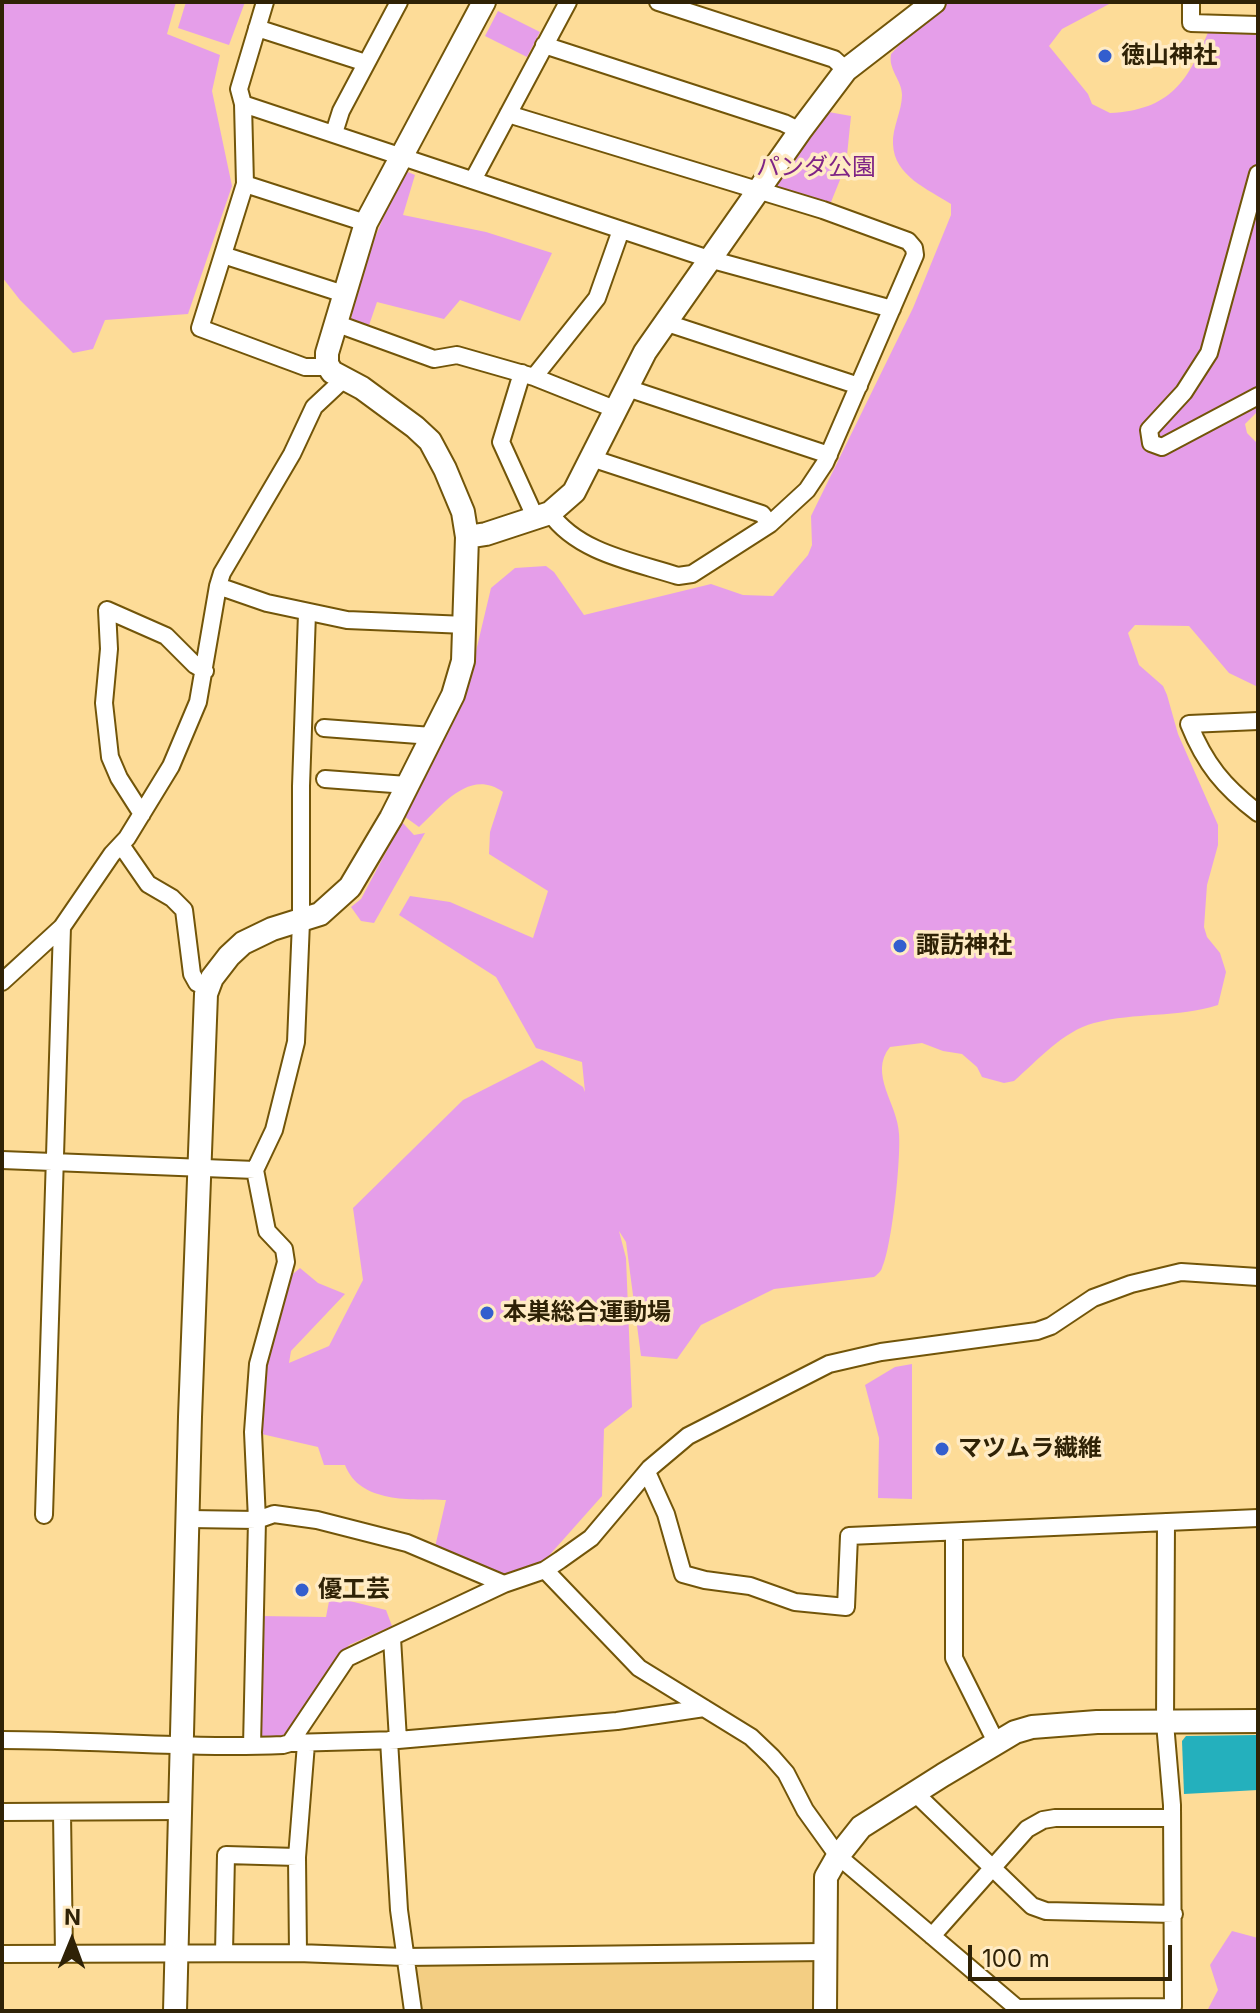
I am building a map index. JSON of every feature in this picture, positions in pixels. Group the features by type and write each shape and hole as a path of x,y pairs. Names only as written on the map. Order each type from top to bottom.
{"street":[{"path":"175,2011 202,1046 208,987 229,956 243,943 272,929 320,914 350,887 453,695 463,661 466,625 467,537 463,512 430,441 380,400 337,373 305,367 200,328 245,184 243,104 239,89 265,2"},
{"path":"334,133 341,111 399,2"},
{"path":"337,373 327,353 366,223 484,2"},
{"path":"473,180 568,2"},
{"path":"658,2 834,59 846,70"},
{"path":"1191,2 1191,23 1258,25"},
{"path":"467,537 543,516 574,492 664,322 757,191 846,70 921,5"},
{"path":"257,28 366,63"},
{"path":"544,45 784,123 800,131"},
{"path":"243,104 709,259 892,309"},
{"path":"508,114 823,210 908,241 914,248 915,255 829,455 807,490 770,524 692,574 678,576 589,547 543,516 501,442 528,375 597,298 621,230"},
{"path":"1258,174 1209,353 1184,392 1149,430 1151,443 1162,447 1258,396"},
{"path":"245,184 366,223"},
{"path":"223,255 344,294"},
{"path":"664,322 859,386"},
{"path":"335,323 434,359 457,355 528,375 617,410"},
{"path":"2,982 62,927 81,896 142,814 182,746 198,702 222,573 292,454 314,407 337,373"},
{"path":"627,388 829,455"},
{"path":"591,458 762,514 770,524"},
{"path":"218,586 267,603 347,620 466,625"},
{"path":"142,814 119,778 110,757 104,703 109,649 107,610 166,636 205,671"},
{"path":"252,1746 257,1520 253,1432 258,1364 286,1262 284,1249 267,1231 255,1170 274,1130 296,1042 307,613"},
{"path":"1258,721 1189,724 1201,755 1232,794 1258,813"},
{"path":"324,728 432,736"},
{"path":"325,779 407,785"},
{"path":"121,845 148,884 172,898 184,910 192,974 197,983 208,987"},
{"path":"44,1515 62,927"},
{"path":"2,1160 255,1170"},
{"path":"298,1953 298,1743 347,1658 504,1584 545,1570 591,1538 647,1472 688,1436 829,1364 881,1352 1037,1331 1051,1326 1093,1298 1131,1284 1181,1272 1258,1277"},
{"path":"647,1472 663,1503 683,1574 750,1586 795,1602 846,1607 849,1536 1258,1518"},
{"path":"189,1519 257,1520 274,1514 348,1527 407,1543 504,1584"},
{"path":"545,1570 639,1668 751,1737 786,1773 805,1810 838,1856 1017,2008 1173,2007 1174,1914 1165,1723 1166,1522"},
{"path":"954,1532 954,1658 997,1744"},
{"path":"392,1638 393,1740 404,1957 413,2011"},
{"path":"2,1740 126,1742 181,1747 393,1740 617,1721 704,1708"},
{"path":"825,2011 826,1877 861,1827 1015,1732 1042,1724 1258,1721"},
{"path":"916,1794 1032,1906 1046,1911 1174,1914"},
{"path":"2,1812 181,1811"},
{"path":"62,1813 64,1954"},
{"path":"932,1936 1027,1829 1043,1820 1171,1818"},
{"path":"224,1953 226,1855 297,1857"},
{"path":"2,1954 298,1953 404,1957 824,1952"},
{"path":"1000,1993 1007,2011"}],"shaded area":[{"path":"819,1956 819,2011 419,2011 412,1964"}],"green space":[{"path":"2,2 176,2 167,34 220,55 212,91 232,186 188,314 105,320 93,349 73,353 20,300 2,277"},
{"path":"186,2 245,2 229,45 178,28"},
{"path":"939,2 1113,2 1062,29 1049,46 1088,94 1092,104 1110,113 1148,106 1174,90 1185,78 1209,30 1258,35 1258,411 1245,424 1247,433 1258,444 1258,687 1229,673 1189,626 1135,625 1128,633 1139,665 1163,686 1178,734 1218,825 1218,845 1207,885 1204,927 1207,937 1220,953 1226,972 1218,1005 1188,1012 1125,1017 1083,1027 1051,1048 1014,1081 1004,1083 982,1077 977,1067 962,1054 922,1043 890,1047 882,1068 899,1134 899,1162 892,1223 881,1270 874,1277 774,1289 701,1325 677,1359 641,1356 626,1242 619,1231 626,1258 632,1407 604,1429 602,1496 546,1559 505,1576 435,1547 446,1500 403,1499 375,1493 352,1478 345,1465 324,1465 318,1447 253,1432 281,1284 300,1268 318,1283 345,1294 291,1351 289,1363 329,1346 363,1280 353,1208 463,1100 542,1060 583,1087 585,1092 582,1062 536,1048 496,977 399,915 410,896 450,902 533,938 548,891 489,854 490,832 503,792 479,784 468,787 447,800 419,827 401,814 467,689 491,588 515,568 546,566 554,572 584,615 711,584 743,595 773,596 808,555 812,545 811,516 913,308 951,215 951,204 923,187 899,165 893,144 902,95 891,65 891,54"},
{"path":"498,11 540,32 527,57 485,36"},
{"name":"パンダ公園","path":"823,111 851,116 846,165 829,207 775,186"},
{"path":"403,170 415,175 403,215 486,232 552,253 520,321 460,300 444,319 377,302 366,334 349,328 362,269"},
{"path":"402,822 414,835 425,833 374,923 361,921 351,907 361,899"},
{"path":"912,1364 912,1499 878,1498 879,1438 865,1385 895,1367"},
{"path":"330,1596 386,1610 392,1626 349,1645 295,1721 292,1733 284,1739 256,1738 260,1616 326,1617"},
{"path":"1232,1931 1258,1938 1258,2011 1207,2011 1218,1990 1210,1965"}],"water":[{"path":"1258,1735 1258,1790 1184,1794 1182,1741 1186,1736"}],"place":[{"name":"徳山神社","path":"1105,56"},
{"name":"諏訪神社","path":"900,946"},
{"name":"本巣総合運動場","path":"487,1313"},
{"name":"マツムラ繊維","path":"942,1449"},
{"name":"優工芸","path":"302,1590"}]}
